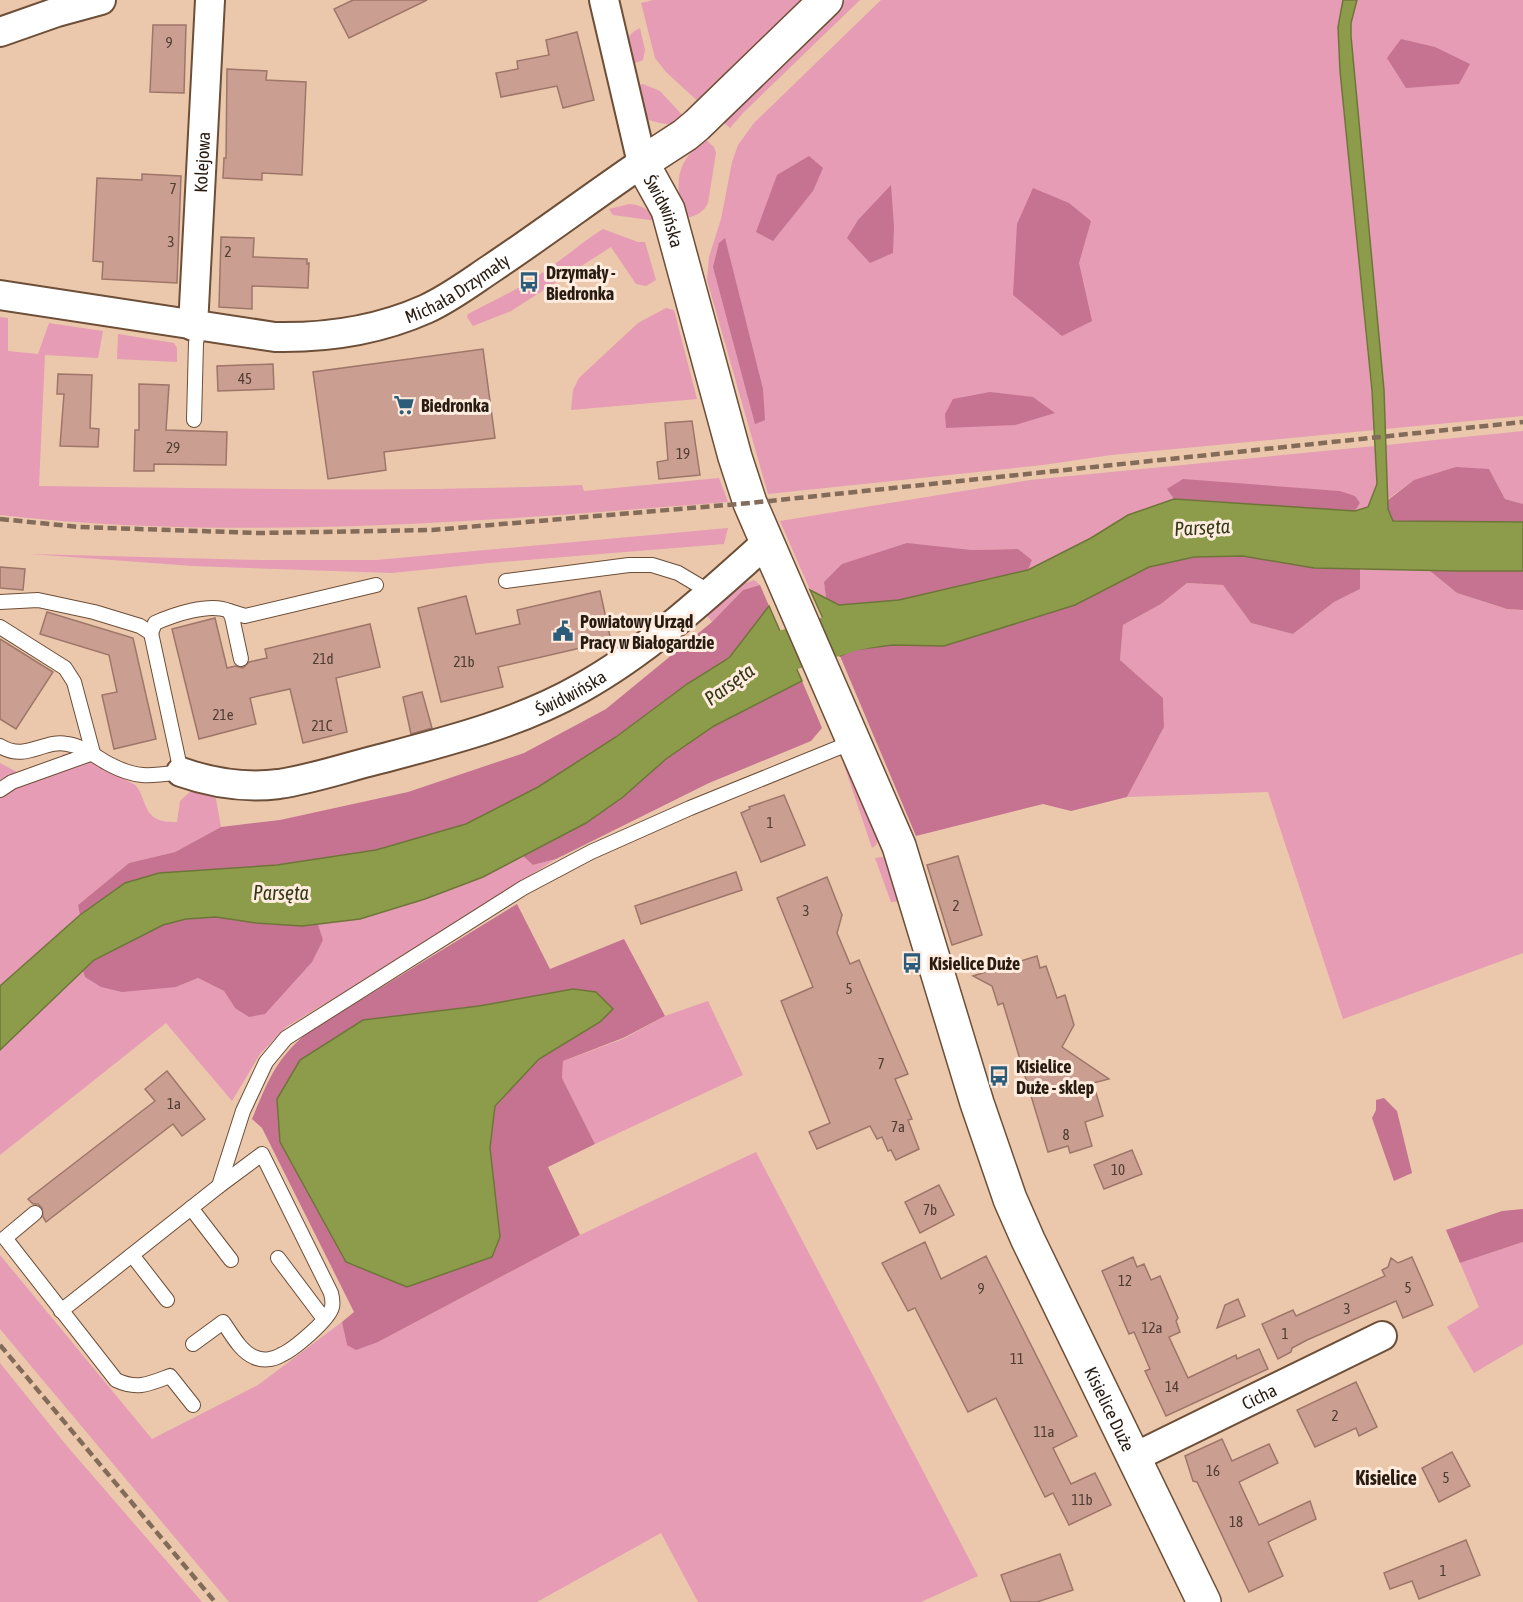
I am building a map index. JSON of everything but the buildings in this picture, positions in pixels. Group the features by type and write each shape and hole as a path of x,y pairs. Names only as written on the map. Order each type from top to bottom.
{"street":[{"path":"0,32 57,12 101,0"},
{"name":"Kolejowa","path":"196,326 210,0"},
{"name":"Świdwińska","path":"181,772 205,781 277,784 398,754 521,716 564,697 618,664 662,632 766,543 735,457 668,210 642,163 604,0"},
{"name":"Michała Drzymały","path":"0,295 262,336 306,337 346,333 419,312 459,290 685,135 826,0"},
{"name":"Kisielice Duże","path":"766,543 899,846 977,1103 1010,1199 1204,1602"},
{"name":"Cicha","path":"1135,1457 1382,1336"}],"lane":[{"path":"194,420 196,326"},
{"path":"506,581 629,565 652,565 678,573 710,592"},
{"path":"181,772 151,633 155,623 210,607 221,607 245,616 376,585"},
{"path":"0,602 38,600 103,615 140,626 151,633"},
{"path":"229,611 241,658"},
{"path":"0,627 65,668 74,682 93,753 12,782 0,790"},
{"path":"219,1186 243,1111 266,1062 286,1038 523,888 591,852 680,813 848,727"},
{"name":"Świdwińska","path":"0,746 24,753 66,743 93,753 109,764 129,773 145,777 181,772"},
{"path":"61,1311 262,1154 332,1293 332,1307 324,1319 282,1355 269,1360 255,1358 244,1350 223,1322 193,1344"},
{"path":"191,1208 231,1260"},
{"path":"34,1213 5,1238 116,1380 128,1386 148,1385 170,1376 194,1406"},
{"path":"132,1255 167,1300"},
{"path":"278,1258 324,1319"}],"shaded area":[{"path":"653,0 810,0 702,105 666,72 655,58 641,3"},
{"path":"845,0 860,0 730,128 721,120"},
{"path":"881,0 1343,0 1338,27 1340,71 1375,430 1111,455 1043,465 768,494 707,280 709,257 721,219 732,162 738,145 754,123"},
{"path":"1357,0 1523,0 1523,416 1385,429 1384,390 1351,36 1351,23"},
{"path":"640,28 645,50 643,60 630,65 628,39 634,31"},
{"path":"1401,39 1435,47 1470,64 1459,84 1406,88 1387,58"},
{"path":"643,84 660,91 685,118 668,124 649,120 636,86"},
{"path":"704,138 714,147 716,153 708,203 701,212 683,219 679,194 682,166"},
{"path":"809,156 823,168 813,191 773,241 756,232 777,175"},
{"path":"891,185 893,253 870,263 847,238 858,220"},
{"path":"1033,188 1069,203 1091,221 1079,263 1092,321 1062,336 1013,295 1017,224"},
{"path":"629,204 645,209 657,221 613,215 609,209"},
{"path":"603,229 638,242 645,242 656,280 646,286 636,284 611,247 511,311 473,326 467,317 468,314 533,279"},
{"path":"725,238 763,389 765,420 755,424 713,267 719,243"},
{"path":"666,308 674,310 697,399 571,410 573,390 579,378 638,323"},
{"path":"0,317 8,318 8,351 38,354 49,323 103,331 98,358 45,355 39,486 379,489 582,485 584,491 719,478 728,502 455,522 273,528 91,523 0,515"},
{"path":"118,334 174,343 177,348 177,362 117,359"},
{"path":"990,392 1033,397 1055,413 1015,425 946,428 945,414 953,399"},
{"path":"1523,431 1523,504 1505,499 1489,469 1414,480 1388,499 1386,445"},
{"path":"1375,446 1377,484 1368,507 1355,511 1360,503 1340,491 1168,489 1174,499 1128,515 1091,538 1028,570 1032,560 1018,549 971,550 824,582 826,598 810,590 780,521 1030,480"},
{"path":"1456,467 1489,469 1505,499 1523,504 1523,522 1393,521 1388,509 1388,500 1414,480"},
{"path":"1183,479 1340,491 1355,496 1360,503 1355,511 1174,499 1167,489"},
{"path":"728,528 724,544 392,573 193,566 30,554 260,560 376,560"},
{"path":"907,543 971,550 1018,549 1032,560 1028,570 899,600 839,605 826,598 824,582 842,564"},
{"path":"1243,556 1314,568 1360,569 1360,589 1334,602 1293,634 1251,623 1223,585 1187,583 1161,604 1123,625 1120,660 1163,698 1164,727 1127,797 1071,811 1043,804 916,836 840,656 852,650 893,645 944,646 1075,605 1149,567 1194,557"},
{"path":"1360,569 1430,571 1457,593 1507,609 1523,610 1523,953 1343,1019 1268,792 1127,797 1164,727 1163,698 1120,660 1123,625 1161,604 1187,583 1223,585 1251,623 1293,634 1334,602 1360,589"},
{"path":"1430,571 1523,571 1523,610 1507,609 1457,593"},
{"path":"754,580 760,585 743,590 712,622 703,610 736,581 740,585"},
{"path":"760,585 769,606 729,658 687,684 616,737 538,787 466,824 377,850 277,865 159,873 125,883 80,915 78,905 129,863 175,852 221,827 280,820 408,792 524,753 606,709 712,622 743,590"},
{"path":"802,681 822,728 811,741 709,783 556,859 533,865 523,856 586,823 623,797 666,759 714,726"},
{"path":"78,753 135,785 149,812 161,821 177,822 180,801 191,791 209,791 216,799 221,827 175,852 129,863 78,905 80,915 0,986 0,763 28,778 50,771 63,754"},
{"path":"843,762 848,763 880,837 872,848"},
{"path":"523,856 533,865 556,859 373,975 286,1027 260,1054 232,1101 166,1023 0,1155 0,1050 83,971 85,977 176,987 198,978 224,991 235,1008 323,940 318,924 360,919 425,899 483,877"},
{"path":"875,858 887,858 903,901 891,902"},
{"path":"517,904 550,969 624,939 665,1016 623,1038 563,1061 562,1078 595,1144 548,1167 580,1235 378,1342 356,1350 347,1345 342,1322 354,1312 262,1128 252,1119 268,1082 280,1062 307,1033","holes":["573,989 613,1009 600,1022 539,1059 495,1106 490,1148 500,1237 363,1020 479,1006"]},
{"path":"216,917 279,925 318,924 323,940 312,962 265,1014 249,1017 235,1008 224,991 198,978 176,987 122,992 101,987 85,977 83,971 94,960 163,925 186,919"},
{"path":"708,1001 743,1075 595,1144 562,1078 563,1061 623,1039 665,1016"},
{"path":"1384,1098 1397,1111 1412,1173 1394,1181 1372,1118 1376,1110 1376,1100"},
{"path":"756,1152 978,1576 921,1602 698,1602 661,1533 537,1602 229,1602 0,1329 0,1255 152,1439 258,1385 342,1322 347,1345 378,1342 580,1235"},
{"path":"1523,1209 1523,1242 1460,1263 1446,1230 1502,1211"},
{"path":"1523,1242 1523,1344 1474,1373 1447,1327 1479,1307 1460,1263"},
{"path":"0,1363 66,1445 202,1602 0,1602"}],"water":[{"path":"1343,0 1357,0 1351,23 1351,36 1384,390 1388,509 1393,521 1523,522 1523,571 1314,568 1243,556 1194,557 1149,567 1075,605 944,646 893,645 852,650 840,656 810,590 839,605 899,600 1028,570 1091,538 1128,515 1174,499 1355,511 1368,507 1377,484 1372,391 1340,71 1338,27"},
{"path":"769,606 802,681 714,726 666,759 623,797 586,823 483,877 425,899 360,919 302,926 256,923 216,917 186,919 163,925 94,960 0,1050 0,986 80,915 125,883 159,873 277,865 376,850 466,824 538,787 616,737 687,684 729,658"},
{"path":"573,989 596,992 613,1009 600,1022 539,1059 495,1106 490,1148 500,1237 492,1257 407,1287 346,1262 280,1142 277,1099 300,1060 363,1020 479,1006"}],"waterway":[{"name":"Parsęta","path":"739,677 766,657 852,630 887,623"}],"railway":[{"path":"0,519 79,527 259,533 432,530 750,503 1523,422"},
{"path":"0,1345 215,1602"}],"place":[{"name":"Drzymały - Biedronka","path":"529,282"},
{"name":"Biedronka","path":"404,405"},
{"name":"Powiatowy Urząd Pracy w Białogardzie","path":"563,631"},
{"name":"Kisielice Duże","path":"912,963"},
{"name":"Kisielice Duże - sklep","path":"999,1076"}],"district":[{"name":"Kisielice","path":"1386,1477"}]}
